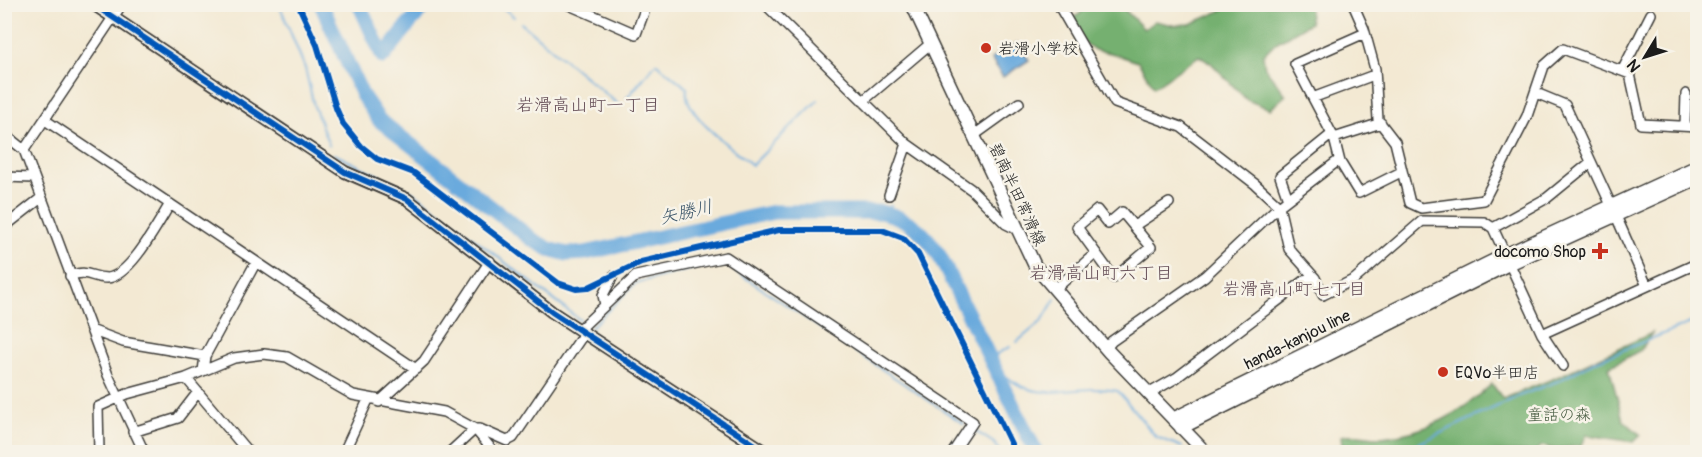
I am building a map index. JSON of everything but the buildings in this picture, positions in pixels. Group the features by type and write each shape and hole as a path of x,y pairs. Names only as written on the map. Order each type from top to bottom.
{"main road":[{"name":"碧南半田常滑線","path":"912,4 1029,257 1106,348 1205,453"},
{"name":"handa-kanjou line","path":"1177,424 1698,166"},
{"name":"handa-kanjou line","path":"1613,210 1698,178"}],"street":[{"path":"93,4 345,172 407,199 490,261 552,312 766,453"},
{"path":"24,150 122,4"},
{"path":"567,4 636,34 647,4"},
{"path":"765,4 907,144 972,190 1006,224 1016,229"},
{"path":"1058,4 1115,103 1180,128 1255,184 1279,207 1289,249 1312,276 1323,295 1355,279 1422,221 1484,222 1492,228 1542,334 1563,366"},
{"path":"1353,4 1365,33 1381,123 1395,142 1410,204 1421,208 1484,200 1536,93 1544,66 1563,49 1630,74 1641,124 1698,126"},
{"path":"1622,71 1651,14"},
{"path":"1365,33 1295,64 1315,98 1333,136 1339,160 1359,193 1401,172"},
{"path":"863,101 930,44"},
{"path":"1315,98 1374,75"},
{"path":"1536,93 1565,105 1647,286"},
{"path":"1684,126 1686,94"},
{"path":"973,136 1020,103"},
{"path":"45,120 416,369"},
{"path":"1288,199 1280,176 1333,136 1381,123"},
{"path":"4,134 24,150 91,330 144,453"},
{"path":"889,195 907,144"},
{"path":"1106,348 1112,341 1205,276 1288,199 1339,160"},
{"path":"1492,228 1537,205 1591,162"},
{"path":"4,177 34,178"},
{"path":"4,227 41,198"},
{"path":"1134,226 1169,202"},
{"path":"70,276 82,271 107,278 125,271 171,204"},
{"path":"1097,210 1108,224 1122,212 1134,226 1151,247 1114,278 1077,227 1097,210"},
{"path":"1054,289 1096,254"},
{"path":"450,453 475,429 507,441 513,438 582,331 605,304 636,276 726,257 974,422 953,453"},
{"path":"379,402 416,369 490,261"},
{"path":"203,371 205,356 256,262"},
{"path":"1542,334 1698,262"},
{"path":"605,304 603,295 613,276"},
{"path":"1148,394 1176,378 1312,276"},
{"path":"91,330 123,342 205,356"},
{"path":"99,453 98,407 119,398 186,378 234,358 264,354 287,357 340,390 368,400 444,412 475,429 494,453"},
{"path":"186,378 248,453"},
{"path":"134,432 178,418 198,392"},
{"path":"344,453 368,400"}],"green space":[{"path":"1309,4 1310,23 1274,44 1263,55 1265,68 1286,95 1270,109 1247,100 1211,63 1199,56 1154,87 1138,62 1095,50 1082,41 1071,19 1081,13 1082,5 1120,5 1144,29 1155,21 1173,25 1190,24 1234,5"},
{"name":"童話の森","path":"1652,333 1641,350 1609,367 1623,420 1641,435 1634,442 1587,435 1581,446 1554,449 1542,446 1534,452 1333,452 1342,446 1341,436 1382,437 1414,431 1455,413 1492,384 1503,399 1555,378"}],"water":[{"path":"1017,43 1029,60 1003,77 991,59"}],"waterway":[{"path":"279,4 305,68 314,106 329,145"},
{"name":"矢勝川","path":"321,4 362,95 379,120 533,240 549,249 567,254 585,253 774,212 881,212 915,227 939,255 1036,452"},
{"path":"359,4 382,55 410,22"},
{"path":"359,4 383,57 410,23"},
{"path":"414,17 425,4"},
{"path":"414,19 425,4"},
{"path":"499,4 514,17"},
{"path":"521,23 620,106"},
{"path":"627,98 656,63 687,88 692,109 700,120 752,165 818,100"},
{"path":"334,154 416,194 580,320"},
{"path":"888,213 891,205"},
{"path":"722,262 964,424"},
{"path":"591,327 636,283 707,265"},
{"path":"1017,342 1042,321 1055,299"},
{"path":"1337,452 1355,449 1400,450 1409,448 1519,396 1558,381 1596,361 1698,320"},
{"path":"989,358 1010,347"},
{"path":"992,363 1008,378 1024,387 1038,391 1082,389 1118,391 1156,437 1182,447"},
{"path":"975,431 994,443 1000,452"}],"cycle path":[{"path":"93,4 345,172 407,199 552,312 766,452"},
{"path":"298,4 317,45 343,124 361,146 377,159 414,173 558,283 576,289 587,288 641,262 779,230 882,230 903,238 918,254 1015,452"}],"place":[{"name":"岩滑小学校","path":"986,48"},
{"name":"docomo Shop","path":"1600,251"},
{"name":"EQVo半田店","path":"1443,372"}],"district":[{"name":"岩滑高山町一丁目","path":"588,105"},
{"name":"岩滑高山町六丁目","path":"1101,273"},
{"name":"岩滑高山町七丁目","path":"1294,289"}]}
